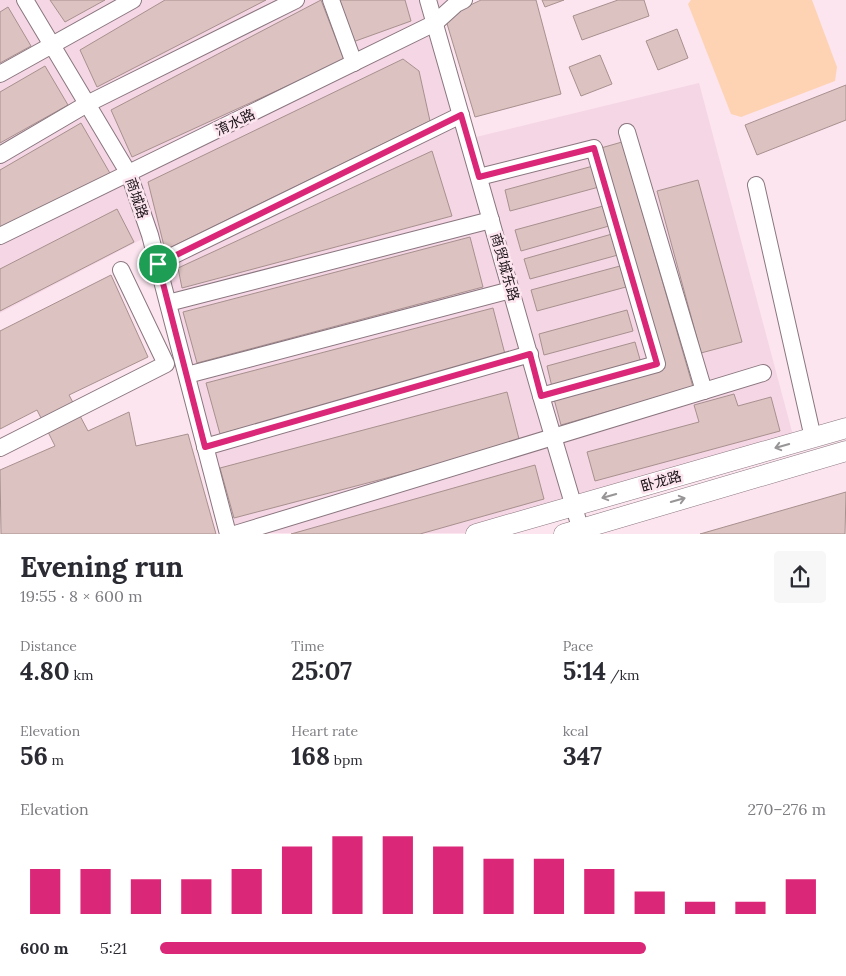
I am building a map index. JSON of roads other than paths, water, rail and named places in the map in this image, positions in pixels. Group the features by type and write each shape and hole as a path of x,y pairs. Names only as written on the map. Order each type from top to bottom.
{"main road":[{"name":"卧龙路","path":"476,534 846,428"},
{"name":"卧龙路","path":"575,532 846,451"}],"street":[{"name":"商城路","path":"25,0 129,174 158,264 228,534"},
{"path":"0,74 133,0"},
{"path":"0,156 88,104 296,0"},
{"path":"331,0 354,63"},
{"name":"商贸城东路","path":"428,0 554,437 573,506 575,532"},
{"name":"淯水路","path":"0,236 435,23 456,4 464,0"},
{"path":"158,264 461,115"},
{"path":"627,132 704,391"},
{"path":"479,177 594,148 657,364 541,396"},
{"path":"756,185 812,438"},
{"path":"168,303 491,220"},
{"path":"0,448 166,364 120,270"},
{"path":"187,375 511,290"},
{"path":"205,447 530,354"},
{"path":"235,534 763,373"}]}
